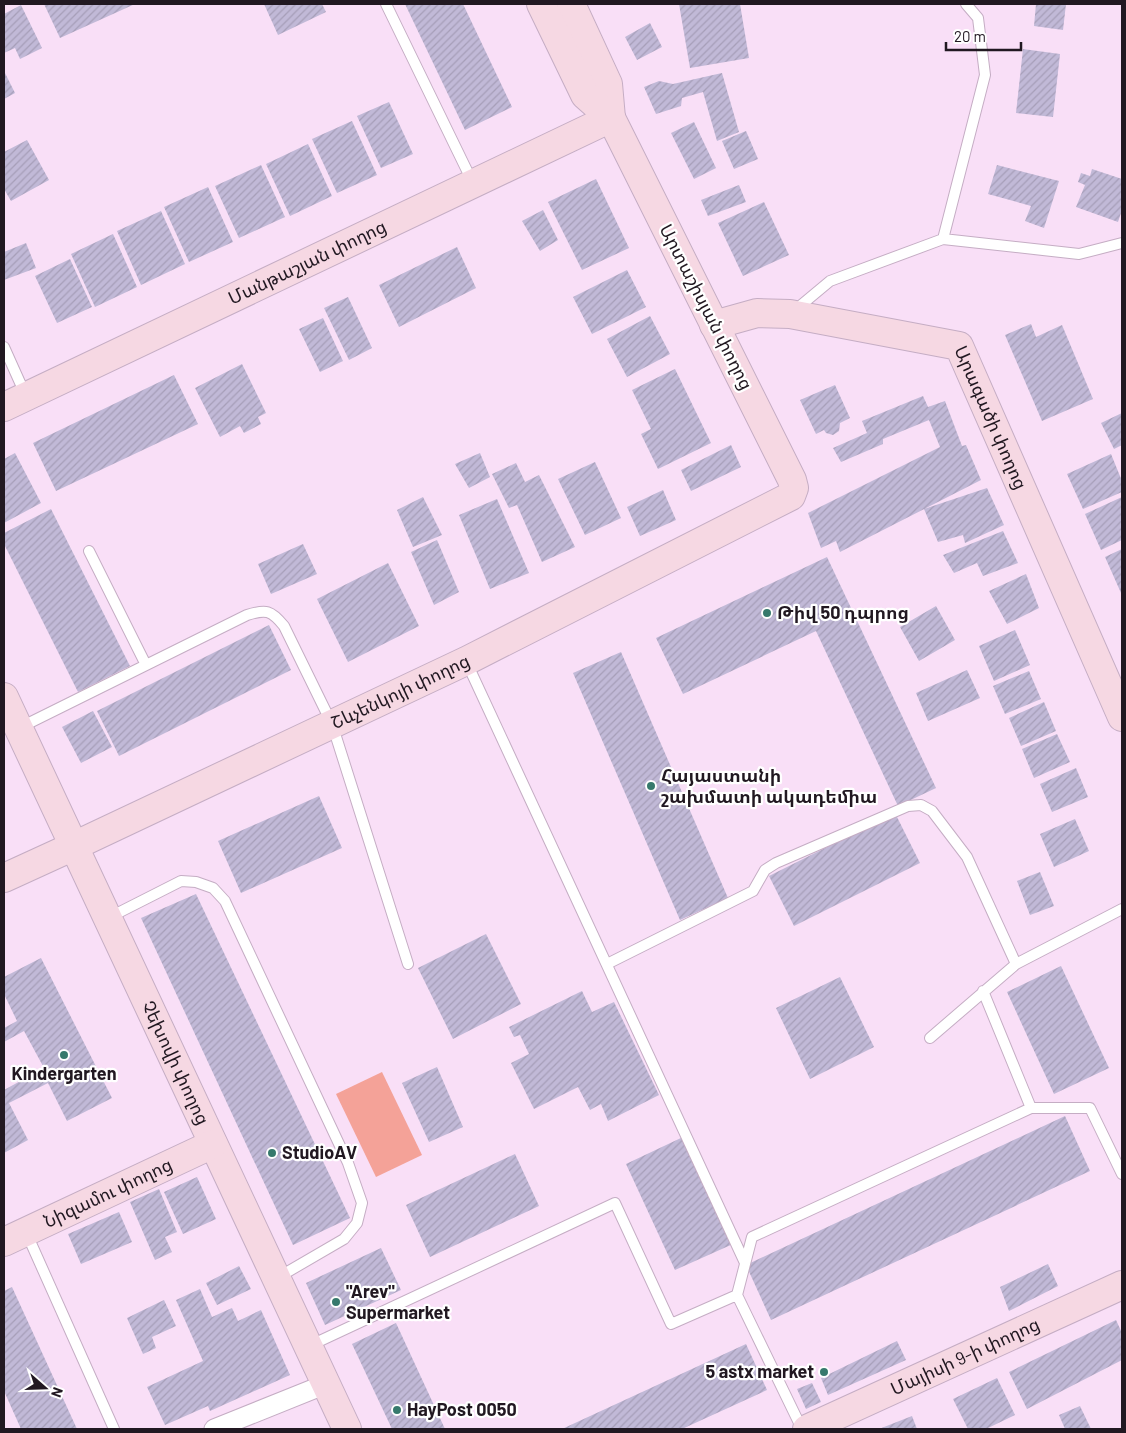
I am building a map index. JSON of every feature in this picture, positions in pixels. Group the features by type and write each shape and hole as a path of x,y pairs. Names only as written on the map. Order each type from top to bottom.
{"street":[{"name":"Արտաշիսյան փողոց","path":"541,4 585,95 611,118"},
{"name":"Արտաշիսյան փողոց","path":"571,4 608,84 611,118 792,480 794,488 790,496"},
{"name":"Մանթաշյան փողոց","path":"15,402 611,118"},
{"name":"Արագածի փողոց","path":"714,325 756,313 790,314 959,346 1122,717"},
{"name":"Շևչենկոյի փողոց","path":"4,878 466,660 790,496"},
{"name":"Չեխովի փողոց","path":"4,697 347,1429"},
{"name":"Նիզամու փողոց","path":"15,1237 213,1144"},
{"name":"Մայիսի 9-ի փողոց","path":"807,1429 1122,1285"},
{"path":"214,1429 326,1384"}],"lane":[{"path":"386,4 473,184"},
{"path":"943,239 985,75 978,18 966,4"},
{"path":"790,314 830,281 943,239 1080,254 1122,244"},
{"path":"4,347 15,402"},
{"path":"89,551 146,665"},
{"path":"18,728 247,615 262,610 275,615 284,626 332,724 408,964"},
{"path":"466,660 745,1263"},
{"path":"607,964 753,891 765,870 776,863 908,806 921,805 932,811 967,857 1016,964"},
{"path":"107,918 181,881 196,882 213,888 225,901 344,1154 362,1203 357,1223 344,1239 276,1278"},
{"path":"930,1038 1016,964 1122,909"},
{"path":"983,991 1031,1108"},
{"path":"802,1429 737,1295 752,1237 1031,1108 1090,1108 1122,1174"},
{"path":"308,1346 615,1203 671,1324 737,1295"},
{"path":"15,1237 114,1429"}],"shaded area":[{"path":"382,1072 422,1155 376,1177 336,1094"}],"building":[{"path":"44,4 135,4 60,38"},
{"path":"264,4 322,4 326,12 278,35"},
{"path":"405,4 463,4 512,107 465,130"},
{"path":"679,4 740,4 749,58 690,68"},
{"path":"1036,4 1066,4 1063,30 1034,26"},
{"path":"21,5 42,48 20,59 15,48 4,53 4,14"},
{"path":"650,23 662,47 637,60 625,37"},
{"path":"1023,49 1060,54 1053,117 1016,113"},
{"path":"4,71 15,93 4,99"},
{"path":"722,73 739,132 717,141 703,92 682,98 681,106 656,114 644,87 659,81 673,84"},
{"path":"389,102 413,154 381,168 357,116"},
{"path":"352,121 377,175 337,193 312,139"},
{"path":"694,122 716,168 694,179 671,133"},
{"path":"746,131 758,159 734,169 722,141"},
{"path":"27,140 49,180 11,201 4,189 4,152"},
{"path":"308,144 332,196 290,216 266,164"},
{"path":"261,165 285,217 239,238 215,186"},
{"path":"997,165 1059,181 1044,228 1025,221 1031,206 988,194"},
{"path":"1092,169 1122,179 1122,210 1118,222 1076,207 1085,185 1078,182 1081,173 1090,176"},
{"path":"596,179 629,248 582,270 548,202"},
{"path":"739,185 746,202 708,216 701,200"},
{"path":"208,187 233,242 189,262 164,207"},
{"path":"764,202 789,255 743,276 718,223"},
{"path":"543,210 558,240 540,251 522,221"},
{"path":"161,211 185,264 141,285 117,231"},
{"path":"113,234 137,287 95,307 71,254"},
{"path":"26,243 36,268 4,280 4,252"},
{"path":"457,247 476,288 399,327 379,285"},
{"path":"70,259 92,307 57,323 35,276"},
{"path":"627,270 646,307 592,334 573,297"},
{"path":"348,297 372,348 349,360 324,308"},
{"path":"650,316 670,354 627,377 607,339"},
{"path":"323,318 343,361 320,372 299,329"},
{"path":"1031,324 1036,337 1062,325 1093,399 1042,421 1005,335"},
{"path":"242,364 266,413 258,417 261,424 244,433 240,426 220,437 195,388"},
{"path":"675,369 711,443 658,469 641,434 651,429 632,390"},
{"path":"174,375 198,424 56,491 33,443"},
{"path":"835,385 850,418 840,423 839,431 833,435 826,433 824,430 816,434 800,400"},
{"path":"923,396 928,407 945,401 962,446 966,445 981,480 840,552 836,541 821,548 808,513 940,447 929,420 883,439 883,444 841,462 833,448 867,433 862,421"},
{"path":"1122,413 1122,445 1114,449 1101,423"},
{"path":"731,445 741,467 691,491 681,470"},
{"path":"15,453 41,503 4,523 4,459"},
{"path":"480,453 490,477 469,488 455,464"},
{"path":"1111,454 1122,481 1122,492 1083,509 1067,474"},
{"path":"595,462 621,518 585,535 558,479"},
{"path":"516,463 525,482 539,475 575,547 542,562 517,505 509,508 492,474"},
{"path":"987,488 1004,525 965,543 963,535 938,542 924,509"},
{"path":"663,490 676,520 640,536 627,507"},
{"path":"423,497 442,535 413,547 397,510"},
{"path":"1122,497 1122,540 1101,550 1085,514"},
{"path":"497,499 529,573 490,589 459,515"},
{"path":"51,509 130,666 78,692 4,544 4,533"},
{"path":"1003,531 1018,563 983,576 977,563 954,573 943,555"},
{"path":"437,540 459,592 434,605 411,552"},
{"path":"303,544 317,574 271,594 258,564"},
{"path":"1122,549 1122,592 1121,593 1105,557"},
{"name":"Թիվ 50 դպրոց","path":"827,557 936,788 898,806 816,631 683,694 656,638"},
{"path":"388,563 419,626 348,662 317,599"},
{"path":"1026,574 1039,608 1007,624 989,591"},
{"path":"936,606 955,640 919,661 900,627"},
{"path":"269,625 291,670 119,756 97,711"},
{"path":"1015,630 1030,665 994,681 979,646"},
{"name":"Հայաստանի շախմատի ակադեմիա","path":"621,652 728,898 680,920 573,673"},
{"path":"967,670 980,698 928,721 916,693"},
{"path":"1029,671 1041,699 1005,714 993,686"},
{"path":"1044,702 1056,731 1021,746 1009,718"},
{"path":"93,711 112,747 81,763 62,727"},
{"path":"1057,734 1070,762 1034,778 1022,749"},
{"path":"1076,768 1088,797 1052,812 1040,784"},
{"path":"319,796 342,848 241,893 218,841"},
{"path":"895,813 920,863 794,926 769,876"},
{"path":"1075,819 1089,851 1054,867 1040,834"},
{"path":"1040,872 1054,906 1030,915 1017,881"},
{"path":"196,894 350,1218 293,1245 141,918"},
{"path":"486,934 521,1004 453,1039 418,968"},
{"name":"Kindergarten","path":"41,958 112,1098 67,1121 48,1083 9,1103 28,1140 4,1153 4,1090 44,1068 24,1031 4,1042 4,1028 17,1021 4,994 4,977"},
{"path":"1061,966 1109,1068 1054,1094 1007,992"},
{"path":"840,977 874,1047 810,1079 776,1008"},
{"path":"582,991 592,1012 614,1002 659,1095 608,1121 601,1104 590,1110 578,1087 534,1109 511,1063 529,1054 520,1035 514,1037 509,1027"},
{"path":"437,1067 463,1127 429,1142 402,1083"},
{"path":"1065,1116 1090,1171 771,1320 746,1265"},
{"path":"683,1137 733,1244 675,1270 626,1164"},
{"path":"515,1154 539,1206 430,1257 406,1205"},
{"path":"197,1177 216,1219 183,1234 164,1192"},
{"path":"159,1189 177,1232 165,1237 172,1252 155,1260 130,1202"},
{"path":"119,1212 132,1242 81,1264 68,1234"},
{"path":"381,1248 401,1290 325,1325 306,1283"},
{"path":"1048,1264 1058,1286 1009,1311 1000,1287"},
{"path":"239,1266 251,1289 217,1305 206,1283"},
{"path":"12,1287 77,1429 21,1429 4,1391 4,1291"},
{"path":"200,1289 212,1317 232,1308 238,1321 261,1310 290,1375 210,1411 208,1406 165,1425 147,1387 203,1361 176,1300"},
{"path":"164,1300 176,1326 152,1337 156,1348 143,1354 127,1318"},
{"path":"1116,1320 1122,1333 1122,1360 1027,1409 1009,1372"},
{"path":"396,1323 445,1429 392,1429 352,1344"},
{"path":"897,1341 906,1360 828,1395 821,1378"},
{"path":"746,1344 767,1390 682,1429 562,1429"},
{"path":"997,1378 1015,1415 986,1429 968,1429 953,1399"},
{"path":"812,1383 821,1402 806,1409 797,1389"},
{"path":"1080,1406 1091,1429 1065,1429 1059,1415"},
{"path":"912,1416 917,1429 879,1429"}],"place":[{"name":"Թիվ 50 դպրոց","path":"767,613"},
{"name":"Հայաստանի շախմատի ակադեմիա","path":"651,786"},
{"name":"Kindergarten","path":"64,1055"},
{"name":"StudioAV","path":"272,1153"},
{"name":"\"Arev\" Supermarket","path":"336,1302"},
{"name":"5 astx market","path":"824,1372"},
{"name":"HayPost 0050","path":"397,1410"}]}
